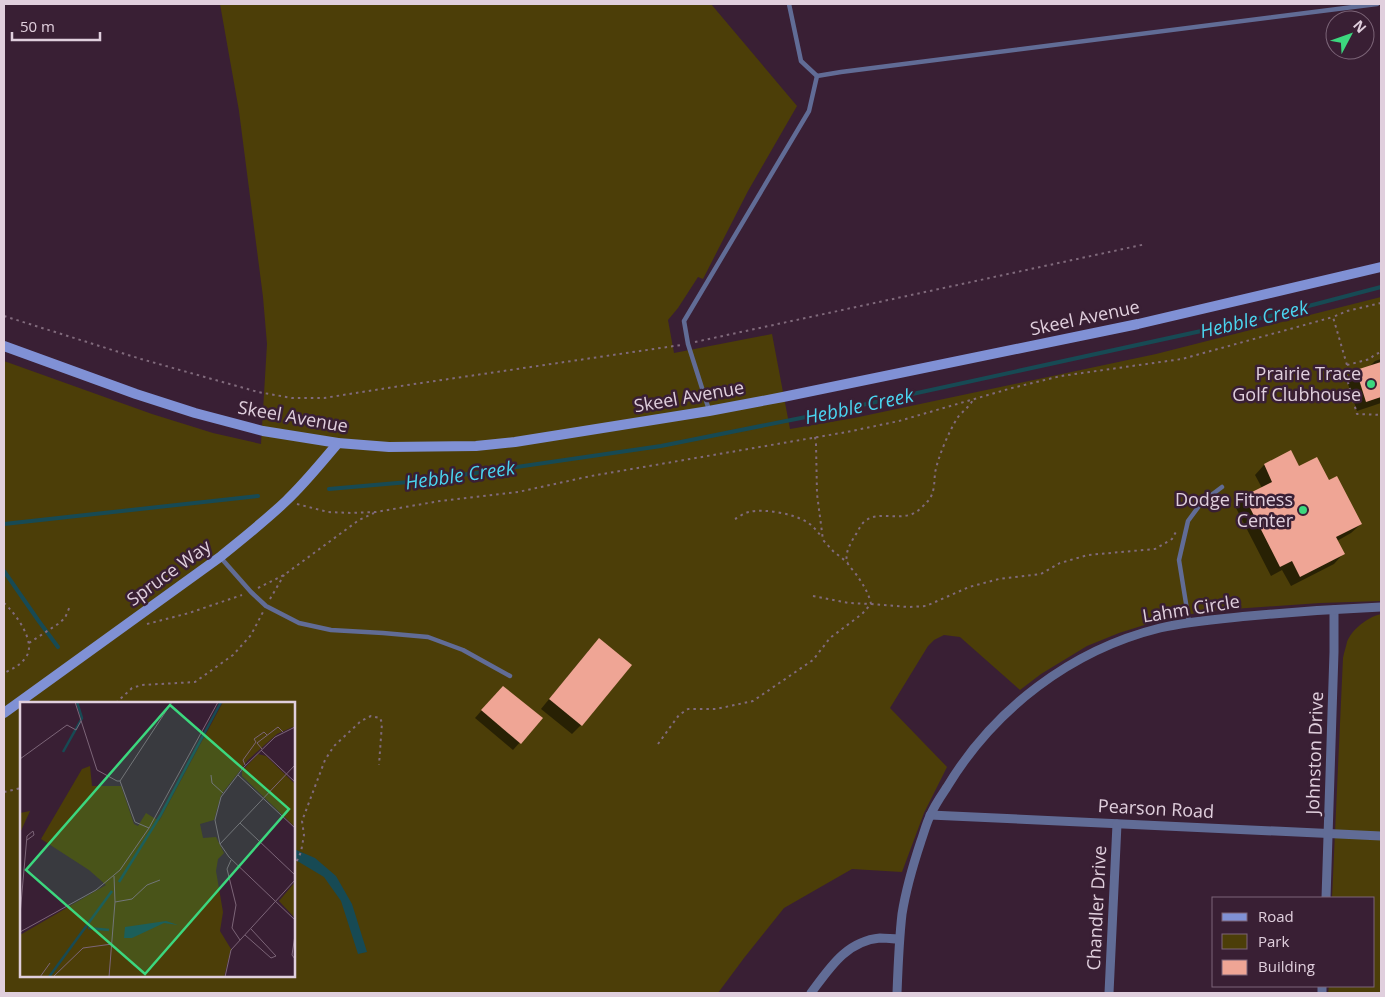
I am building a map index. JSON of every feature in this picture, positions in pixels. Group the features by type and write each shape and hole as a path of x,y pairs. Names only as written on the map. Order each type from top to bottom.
{"street":[{"name":"Skeel Avenue","path":"4,346 136,394 194,413 263,431 338,443 389,447 476,446 515,442 709,412 1138,324 1381,267"},
{"name":"Spruce Way","path":"4,712 220,557 254,530 286,501 338,443"},
{"name":"Lahm Circle","path":"897,993 902,913 909,880 930,815 972,750 989,730 1007,712 1046,680 1091,653 1158,628 1189,622 1295,612 1381,607"},
{"name":"Johnston Drive","path":"1326,897 1334,610"},
{"name":"Pearson Road","path":"930,815 1381,836"},
{"name":"Chandler Drive","path":"1109,993 1117,824"},
{"path":"811,993 835,961 848,949 860,943 876,939 900,939"}],"lane":[{"path":"790,4 801,61 817,76"},
{"path":"817,76 1377,4"},
{"path":"709,412 688,344 684,321 809,111 817,76"},
{"path":"1189,622 1179,560 1188,521 1202,502 1222,488"},
{"path":"220,557 266,606 299,623 332,630 428,637 463,650 510,676"}],"path":[{"path":"4,316 141,359 258,392 292,398 324,398 688,344 1146,244"},
{"path":"286,501 328,512 351,513 376,512 440,501 518,492 591,476 899,421 1012,388 1061,376 1182,359 1381,303"},
{"path":"1333,318 1347,365 1347,379 1356,414 1381,415"},
{"path":"1347,365 1370,359 1381,352"},
{"path":"848,563 847,551 863,522 874,517 912,514 931,498 936,472 948,438 958,417 969,407 973,400"},
{"path":"815,437 818,502 823,538"},
{"path":"734,519 747,512 766,510 788,515 809,523 858,576 869,594 871,604"},
{"path":"813,596 849,603 908,607 926,606 969,587 999,578 1041,574 1060,563 1088,555 1155,549 1172,539 1180,526"},
{"path":"117,702 132,688 142,685 195,682 233,655 251,635 284,575"},
{"path":"4,602 24,630 29,642 28,656 19,666 4,673"},
{"path":"658,744 679,715 688,709 716,709 753,701 813,660 830,638 862,614 871,604"},
{"path":"29,642 41,636 65,618 70,606"},
{"path":"295,866 301,852 304,835 302,821 325,760 342,738 371,716 380,718 382,723 379,765"},
{"path":"4,792 20,788"}],"green space":[{"path":"220,4 711,4 797,106 748,191 703,279 698,277 668,320 674,353 772,334 790,429 854,418 1156,354 1381,297 1381,601 1219,610 1170,617 1119,633 1087,646 1041,674 1020,690 960,637 944,635 934,640 928,646 890,708 947,767 924,813 902,872 852,869 784,908 718,993 4,993 4,361 152,414 213,433 261,444 267,344 263,297 239,111"},
{"path":"1381,614 1381,993 1328,993 1329,987 1375,987 1375,897 1332,897 1343,658 1349,637 1366,621"}],"shaded area":[{"path":"295,849 315,858 336,876 352,904 367,952 358,954 341,901 324,877 295,860"}],"building":[{"name":"Prairie Trace Golf Clubhouse","path":"1381,362 1381,397 1366,402 1356,370"},
{"name":"Dodge Fitness Center","path":"1291,450 1299,466 1317,457 1329,480 1337,476 1362,524 1336,537 1345,554 1300,577 1292,561 1280,567 1244,496 1272,482 1264,464"},
{"path":"599,638 632,665 582,726 549,699"},
{"path":"503,686 543,718 521,744 481,710"}],"waterway":[{"name":"Hebble Creek","path":"329,489 420,481 661,446 816,415 1270,316 1381,287"},
{"name":"Hebble Creek","path":"4,524 258,496"},
{"path":"4,571 58,647"}],"place":[{"name":"Prairie Trace Golf Clubhouse","path":"1371,384"},
{"name":"Dodge Fitness Center","path":"1303,510"}]}
